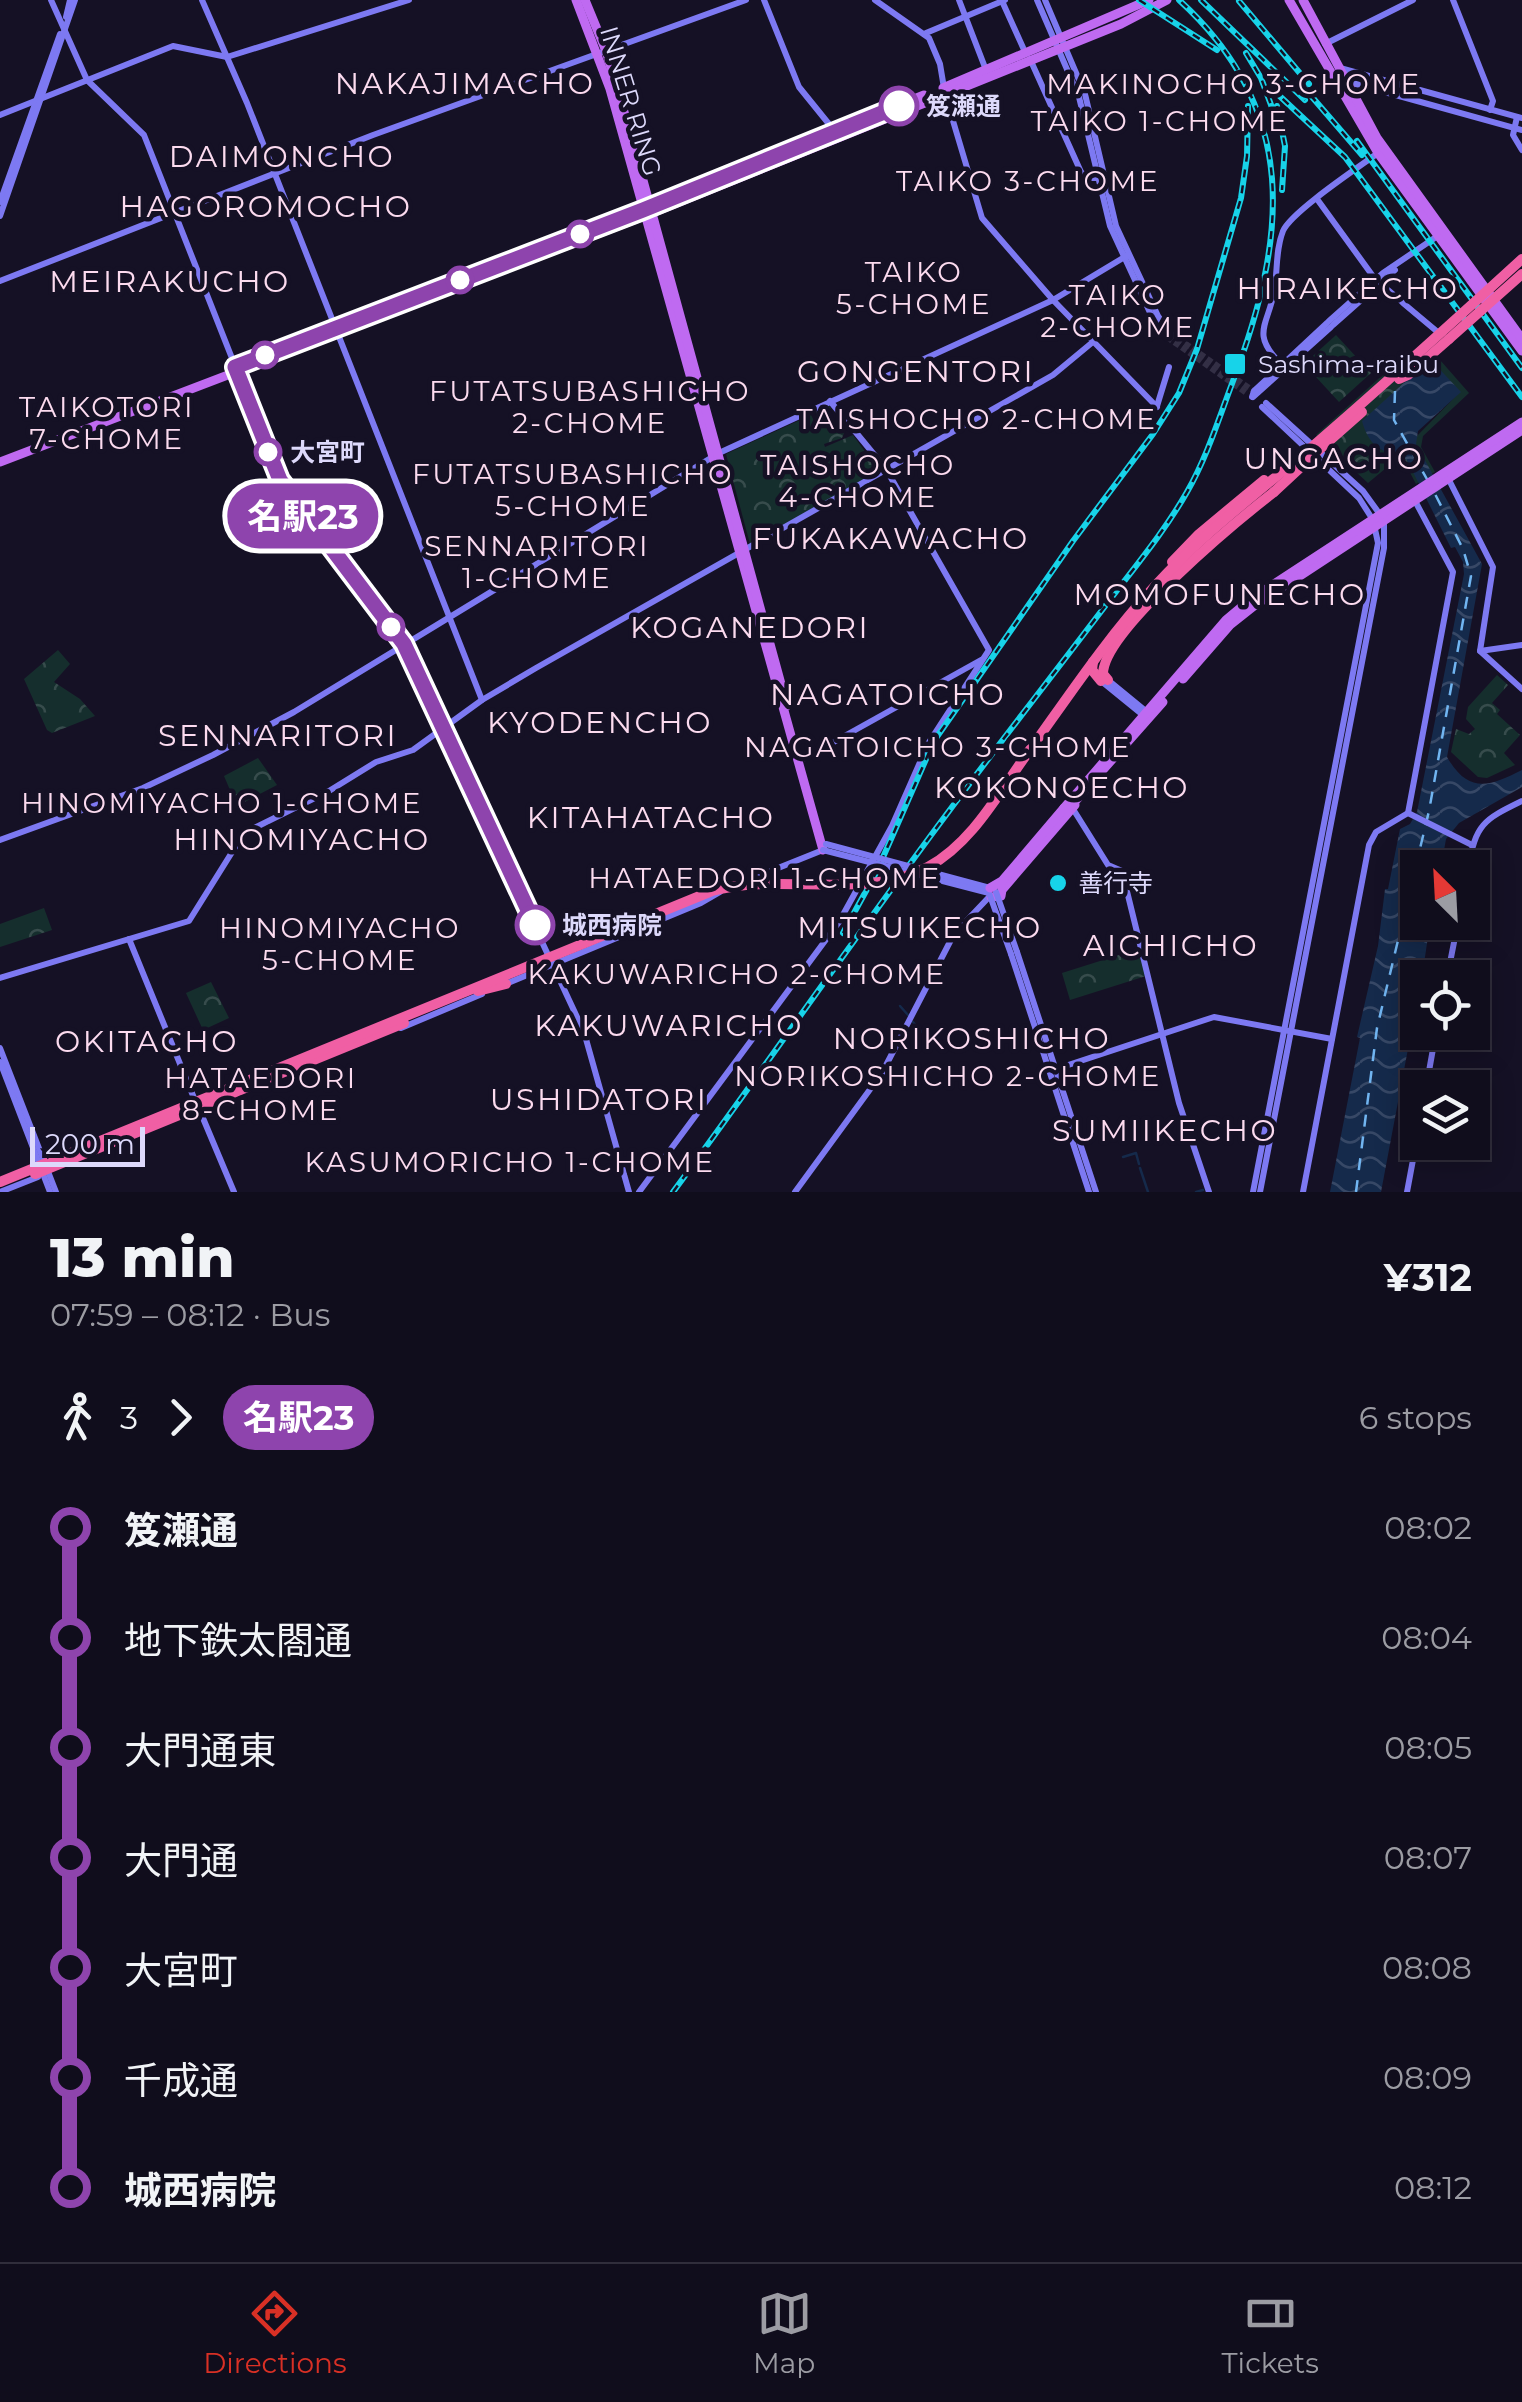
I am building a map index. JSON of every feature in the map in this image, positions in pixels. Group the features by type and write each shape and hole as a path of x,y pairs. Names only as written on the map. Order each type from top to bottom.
{"highway":[{"path":"0,1185 715,896 759,888 874,888 935,868 981,827 1156,591 1522,260"},
{"path":"1396,377 1408,375 1522,274"},
{"path":"1104,680 1103,664 1111,644 1199,534 1295,456 1318,447"},
{"path":"0,1185 712,891 760,882 874,883 930,866 951,851 976,824 1108,642 1153,588 1228,514 1318,447"},
{"path":"199,1105 434,1007 506,984"},
{"path":"14,1176 262,1076 277,1064"}],"main road":[{"name":"INNER RING","path":"576,0 603,52"},
{"name":"INNER RING","path":"585,0 603,52 823,846"},
{"path":"1061,43 1149,0"},
{"path":"0,459 647,211 1028,56 1136,17 1167,0"},
{"path":"1288,0 1326,43 1326,65 1346,82 1439,233 1522,350"},
{"path":"1303,0 1378,153 1522,339"},
{"path":"945,90 1028,56"},
{"path":"1442,480 1522,422"},
{"path":"994,890 1230,625 1378,520 1522,430"},
{"path":"994,890 1077,796"}],"street":[{"path":"52,0 87,80 144,135 280,480 404,644 584,1032 629,1192"},
{"path":"0,202 73,0"},
{"path":"202,0 275,174 482,700"},
{"path":"0,115 172,46 227,57 409,0"},
{"path":"0,282 275,174 746,0"},
{"path":"764,0 799,87 837,134"},
{"path":"875,0 926,33 938,58 982,218 1053,300 1157,407 1169,368"},
{"path":"958,0 986,70"},
{"path":"926,33 1004,0 1081,172 1088,178 1099,178"},
{"path":"1037,0 1061,43"},
{"path":"1045,0 1090,110 1104,210 1152,319 1168,335"},
{"path":"1326,43 1413,0"},
{"path":"1454,0 1494,100 1490,110"},
{"path":"1336,72 1519,117 1513,135 1522,150"},
{"path":"1346,82 1518,129"},
{"path":"0,216 38,100"},
{"path":"1279,362 1266,348 1262,330 1274,294 1282,234 1289,221 1378,153"},
{"path":"1318,199 1377,281 1446,340"},
{"path":"1257,1192 1384,548 1378,520 1360,498 1256,397 1377,281 1439,233"},
{"path":"0,840 142,788 213,755 294,712 715,455 1053,300 1126,257"},
{"path":"0,978 189,921 244,833 329,792 376,762 412,750 482,700 1053,376 1094,341"},
{"path":"639,1192 839,922 887,836 928,744 990,650 886,470 830,402"},
{"path":"1442,480 1493,566 1480,651"},
{"path":"1411,815 1453,572 1417,495"},
{"path":"1052,734 1050,727 1131,618 1164,581"},
{"path":"1480,651 1522,645"},
{"path":"1480,651 1522,689"},
{"path":"805,758 981,660"},
{"path":"1104,680 1147,715"},
{"path":"1471,850 1482,823 1522,801"},
{"path":"1068,809 1108,865 1122,870 1179,1104 1209,1192"},
{"path":"1411,815 1472,845"},
{"path":"1303,1192 1370,840 1382,828 1411,815"},
{"path":"0,1185 42,1162 199,1105 701,904 823,846 994,890"},
{"path":"0,1185 47,1173 199,1105 277,1064 696,894 762,872"},
{"path":"994,890 1092,1192"},
{"path":"794,1192 882,1072 954,934 994,890"},
{"path":"128,939 234,1192"},
{"path":"1052,1070 1214,1017 1332,1038"},
{"path":"0,1048 42,1162"},
{"path":"0,1062 53,1192"},
{"path":"1406,1192 1413,1160"}],"green space":[{"path":"1336,335 1371,373 1339,402 1304,364"},
{"path":"1433,352 1469,393 1423,436 1421,447 1435,472 1431,474 1416,437 1460,392 1377,448 1406,458 1419,482 1416,484 1404,461 1398,458 1368,483 1316,435 1386,372 1397,384"},
{"path":"829,406 822,418 838,424 836,419 840,418 847,426 842,438 824,444 825,447 853,435 879,471 750,544 726,454 811,415 817,427 821,418 815,412"},
{"path":"58,650 70,664 54,682 80,699 95,716 52,733 47,730 24,679"},
{"path":"1497,675 1508,685 1492,703 1500,710 1497,714 1520,735 1504,753 1515,765 1487,778 1478,777 1451,752 1456,729 1469,734 1475,729 1466,719 1468,707"},
{"path":"258,758 277,785 237,806 224,776"},
{"path":"44,908 52,930 0,947 0,924"},
{"path":"1138,949 1146,976 1070,1000 1062,973"},
{"path":"211,982 229,1018 203,1030 186,993"}],"water":[{"path":"1430,359 1461,392 1418,431 1416,444 1482,564 1447,757 1464,777 1481,784 1522,770 1522,787 1459,823 1446,839 1444,850 1400,850 1400,940 1427,940 1425,960 1400,960 1400,1050 1408,1050 1404,1070 1400,1070 1400,1091 1381,1192 1330,1192 1360,1038 1357,1037 1378,946 1385,889 1400,829 1410,824 1417,812 1464,574 1463,562 1455,547 1451,548 1408,462 1402,455 1376,446 1362,421"}],"waterway":[{"path":"900,1006 908,1015"},
{"path":"913,1022 922,1032"},
{"path":"1123,1157 1136,1153 1139,1164"},
{"path":"1140,1168 1148,1192"},
{"path":"1196,1192 1203,1190"}],"ferry route":[{"path":"1395,391 1394,420 1428,481"},
{"path":"1356,1192 1377,1028 1429,811 1471,576 1463,549 1434,492"}],"tunnel":[{"path":"1170,333 1252,390"},
{"path":"1167,337 1248,394"}],"railway":[{"path":"1139,0 1217,50"},
{"path":"673,1192 917,855 1161,533 1207,451 1251,328 1264,277 1272,227 1272,178 1264,132 1246,86 1219,42 1179,0"},
{"path":"1201,0 1305,100"},
{"path":"1239,1 1309,84"},
{"path":"1246,53 1261,78 1277,121"},
{"path":"1300,83 1362,155"},
{"path":"1271,88 1345,157 1522,397"},
{"path":"843,933 877,871 934,741 1179,393 1197,349 1241,198 1248,106"},
{"path":"1277,106 1285,146 1282,190"},
{"path":"1357,141 1522,368"}],"bus line":[{"name":"名駅23","path":"535,925 404,644 292,500 280,480 235,367 643,210 899,106"}],"place":[{"name":"笈瀬通","path":"899,106"},
{"name":"Sashima-raibu","path":"1235,364"},
{"name":"大宮町","path":"268,452"},
{"name":"善行寺","path":"1058,883"},
{"name":"城西病院","path":"535,925"}],"district":[{"name":"NAKAJIMACHO","path":"465,83"},
{"name":"MAKINOCHO 3-CHOME","path":"1234,84"},
{"name":"TAIKO 1-CHOME","path":"1160,121"},
{"name":"DAIMONCHO","path":"282,156"},
{"name":"TAIKO 3-CHOME","path":"1028,181"},
{"name":"HAGOROMOCHO","path":"266,206"},
{"name":"MEIRAKUCHO","path":"170,281"},
{"name":"TAIKO 5-CHOME","path":"914,288"},
{"name":"HIRAIKECHO","path":"1348,288"},
{"name":"TAIKO 2-CHOME","path":"1118,311"},
{"name":"GONGENTORI","path":"916,371"},
{"name":"FUTATSUBASHICHO 2-CHOME","path":"590,407"},
{"name":"TAISHOCHO 2-CHOME","path":"977,419"},
{"name":"TAIKOTORI 7-CHOME","path":"107,423"},
{"name":"UNGACHO","path":"1334,458"},
{"name":"TAISHOCHO 4-CHOME","path":"858,481"},
{"name":"FUTATSUBASHICHO 5-CHOME","path":"573,490"},
{"name":"FUKAKAWACHO","path":"891,538"},
{"name":"SENNARITORI 1-CHOME","path":"537,562"},
{"name":"MOMOFUNECHO","path":"1220,594"},
{"name":"KOGANEDORI","path":"750,627"},
{"name":"NAGATOICHO","path":"888,694"},
{"name":"KYODENCHO","path":"600,722"},
{"name":"SENNARITORI","path":"278,735"},
{"name":"NAGATOICHO 3-CHOME","path":"938,747"},
{"name":"KOKONOECHO","path":"1062,787"},
{"name":"HINOMIYACHO 1-CHOME","path":"222,803"},
{"name":"KITAHATACHO","path":"651,817"},
{"name":"HINOMIYACHO","path":"302,839"},
{"name":"HATAEDORI 1-CHOME","path":"765,878"},
{"name":"MITSUIKECHO","path":"920,927"},
{"name":"HINOMIYACHO 5-CHOME","path":"340,944"},
{"name":"AICHICHO","path":"1171,945"},
{"name":"KAKUWARICHO 2-CHOME","path":"737,974"},
{"name":"KAKUWARICHO","path":"669,1025"},
{"name":"NORIKOSHICHO","path":"972,1038"},
{"name":"OKITACHO","path":"147,1041"},
{"name":"NORIKOSHICHO 2-CHOME","path":"948,1076"},
{"name":"HATAEDORI 8-CHOME","path":"261,1094"},
{"name":"USHIDATORI","path":"599,1099"},
{"name":"SUMIIKECHO","path":"1165,1130"},
{"name":"KASUMORICHO 1-CHOME","path":"510,1162"}]}
